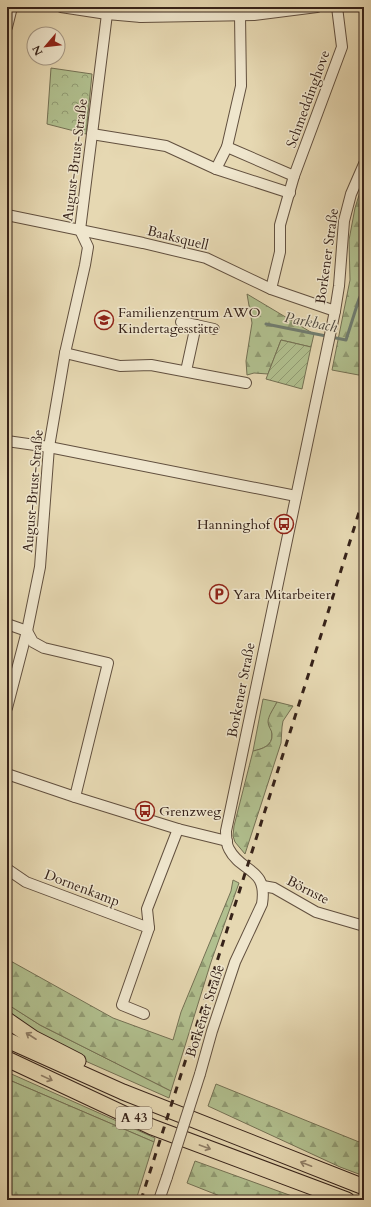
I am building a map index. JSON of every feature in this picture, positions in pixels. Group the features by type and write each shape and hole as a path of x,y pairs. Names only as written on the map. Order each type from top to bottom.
{"highway":[{"path":"7,1020 33,1038 73,1060 85,1064 123,1092"},
{"name":"A 43","path":"7,1040 123,1092 364,1187"},
{"name":"A 43","path":"9,1060 152,1127 347,1200"}],"street":[{"path":"7,27 12,7"},
{"path":"61,7 107,14 141,12 240,15 317,7"},
{"name":"Schmeddinghove","path":"271,289 280,252 280,225 294,176 342,47 336,7"},
{"name":"August-Brust-Straße","path":"7,708 27,631 40,566 49,447 65,354 88,247 80,230 107,14"},
{"path":"216,169 227,147 241,86 240,15"},
{"path":"92,134 166,146 216,169 290,194"},
{"path":"227,147 294,176"},
{"name":"Borkener Straße","path":"226,841 226,831 235,795 269,622 340,280 344,221 351,194 364,164"},
{"name":"Baaksquell","path":"7,215 206,258 271,289 334,311"},
{"path":"181,322 214,329"},
{"path":"186,371 196,326"},
{"path":"65,354 120,366 151,365 246,383"},
{"path":"7,441 49,447 296,496"},
{"path":"7,624 27,631 33,642 44,648 108,664 75,797"},
{"path":"8,777 178,829 226,841 229,849 237,860 256,875 262,886"},
{"path":"144,1014 122,1005 149,928 147,909 178,829"},
{"name":"Dornenkamp","path":"7,869 26,882 149,928"},
{"name":"Borkener Straße","path":"159,1200 233,969 262,904 262,886"},
{"name":"Börnste","path":"262,886 274,888 316,912 364,926"}],"green space":[{"path":"51,68 92,74 86,134 47,124"},
{"path":"364,179 364,376 332,370 350,280 349,240 355,208"},
{"path":"247,294 314,334 311,347 281,340 268,374 254,373 247,375 246,361 252,323"},
{"path":"281,340 311,347 302,389 266,379"},
{"path":"263,699 277,702 269,719 272,738 269,744 253,751"},
{"path":"277,702 293,706 283,721 281,743 245,854 235,842 233,836 234,826 253,751 263,748 271,741 272,734 268,720"},
{"path":"233,880 239,883 211,962 171,1091 40,1025 7,1004 7,959 113,1018 173,1040 181,1012 231,891"},
{"path":"7,1004 40,1025 171,1091 169,1098 74,1056 7,1015"},
{"path":"7,1072 155,1138 154,1142 7,1079"},
{"path":"7,1079 154,1142 136,1200 7,1200"},
{"path":"216,1084 364,1144 364,1176 340,1167 208,1106"},
{"path":"195,1161 303,1200 230,1200 187,1183"}],"waterway":[{"name":"Parkbach","path":"266,324 346,340 359,299 364,289"}],"railway":[{"path":"141,1200 364,496"}],"place":[{"name":"Familienzentrum AWO Kindertagesstätte","path":"104,320"},
{"name":"Hanninghof","path":"284,524"},
{"name":"Yara Mitarbeiter","path":"219,594"},
{"name":"Grenzweg","path":"145,811"}]}
